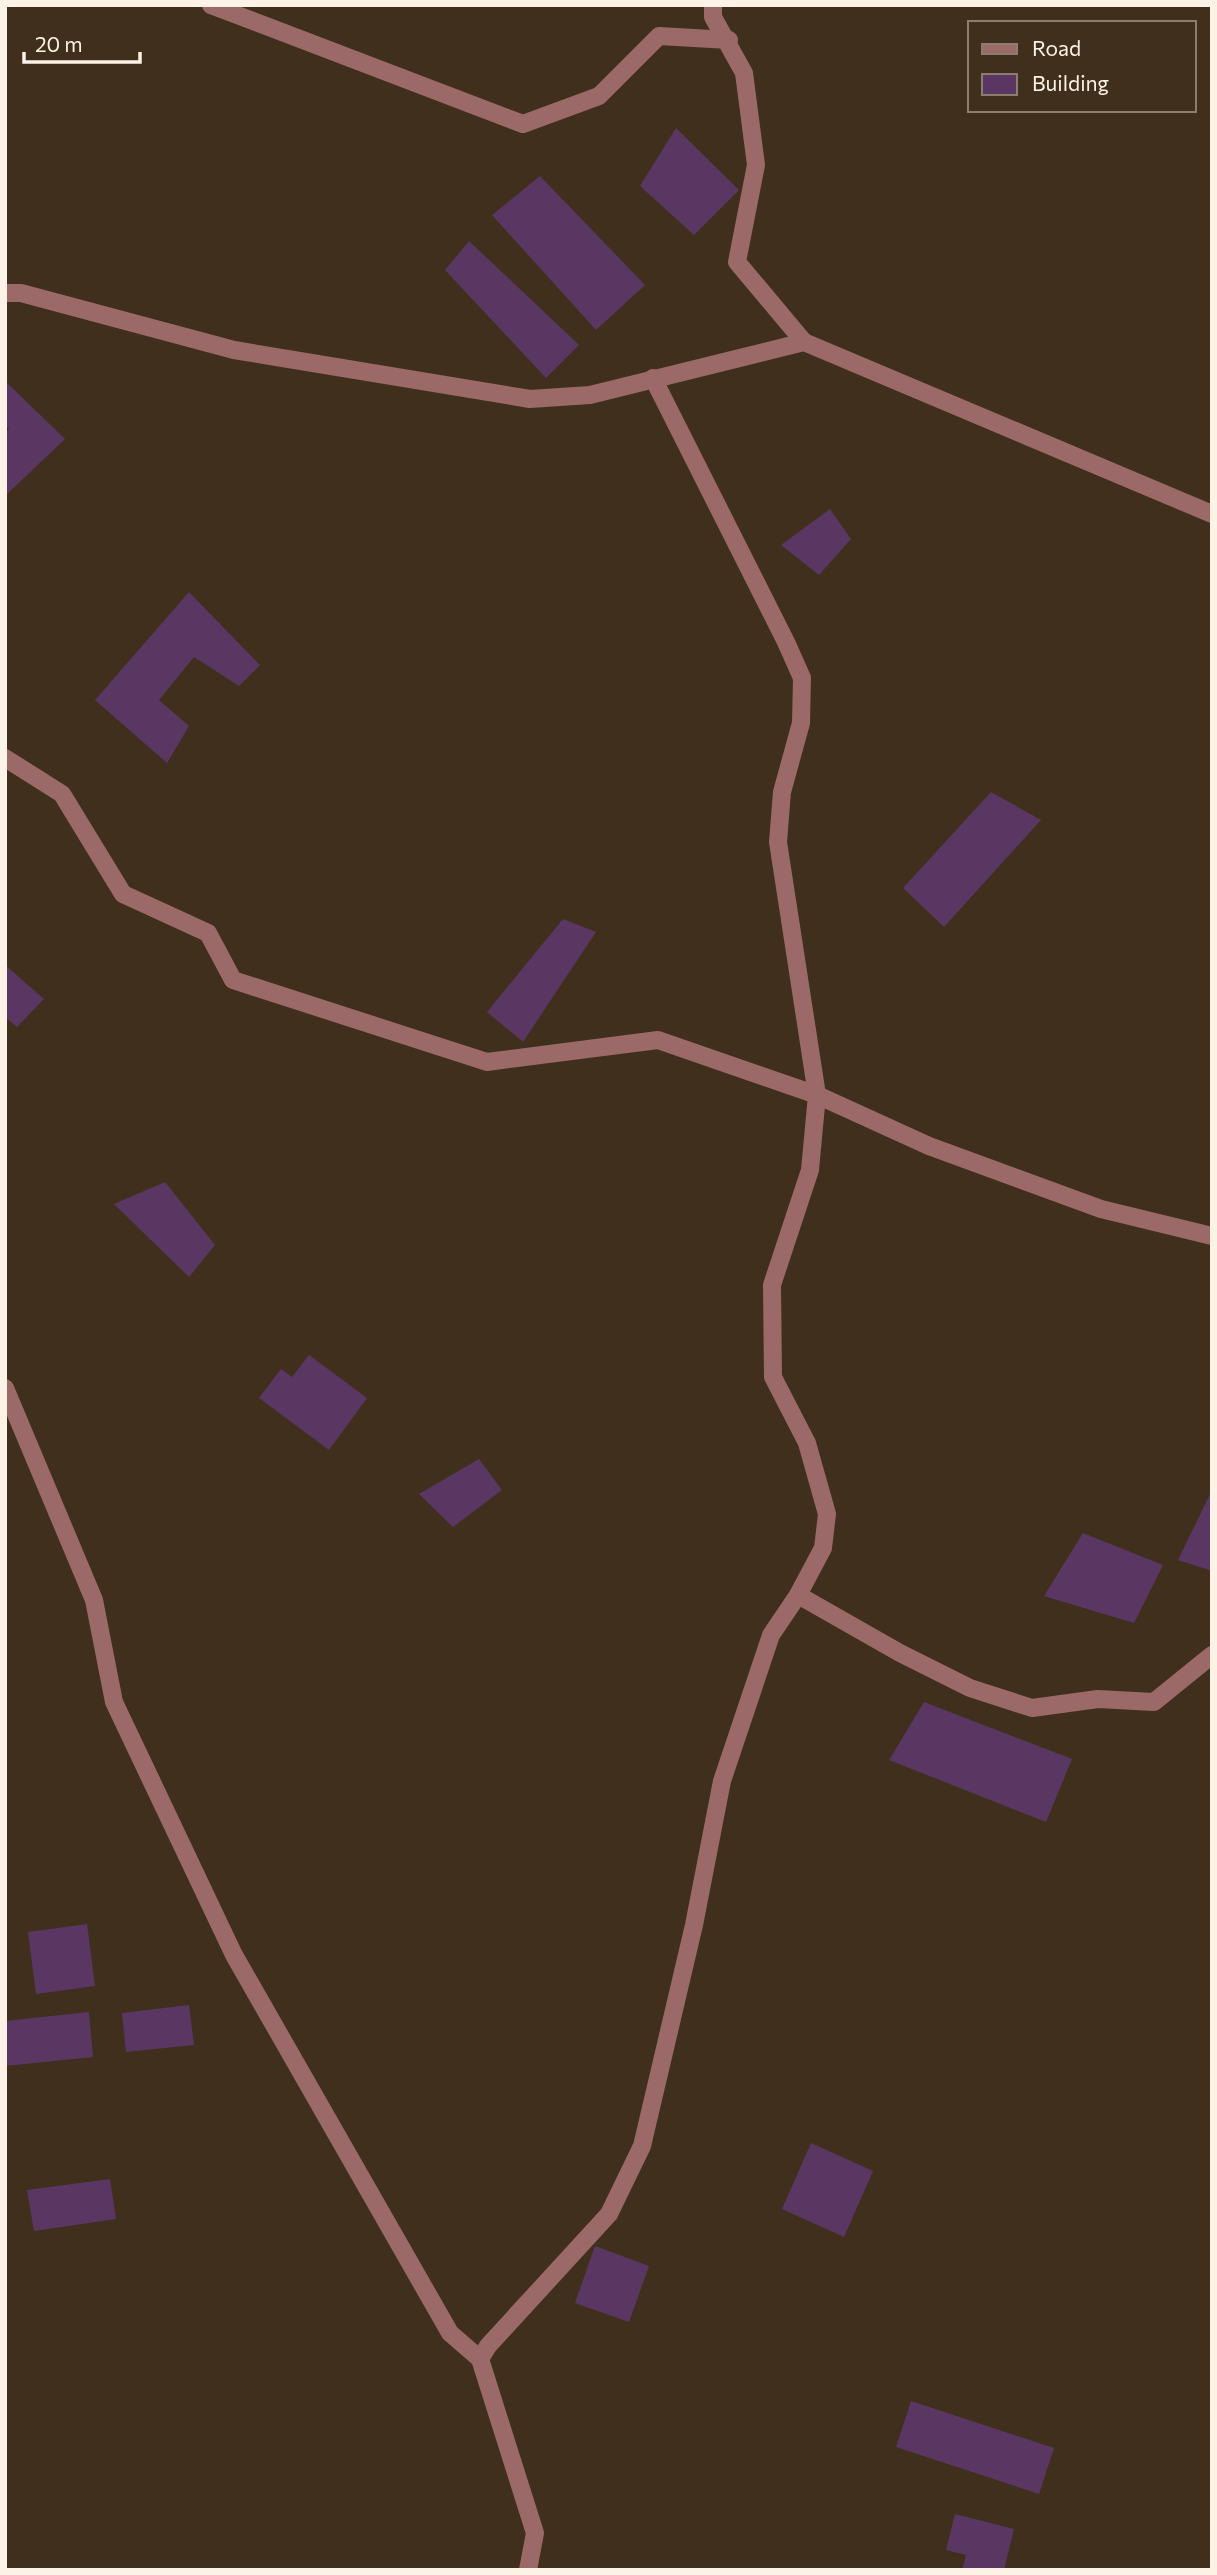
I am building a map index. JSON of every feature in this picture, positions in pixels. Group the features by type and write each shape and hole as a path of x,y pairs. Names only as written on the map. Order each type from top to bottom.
{"street":[{"path":"211,5 523,124 599,96 659,36 729,40"},
{"path":"713,5 713,17 729,40 744,73 756,165 737,262 804,342 1212,514"},
{"path":"5,293 21,293 234,349 530,399 590,395 804,342"},
{"path":"481,2359 488,2346 609,2214 642,2146 694,1925 722,1781 771,1635 798,1595 823,1548 827,1514 807,1443 773,1377 772,1285 810,1170 817,1095 779,842 782,792 801,723 802,678 653,378"},
{"path":"5,758 62,794 122,894 208,933 233,980 487,1062 658,1040 817,1095 929,1146 1101,1209 1212,1236"},
{"path":"5,1388 94,1600 114,1702 234,1955 450,2333 481,2359 535,2533 528,2570"},
{"path":"798,1595 900,1653 970,1688 1032,1708 1098,1699 1154,1702 1212,1655"}],"building":[{"path":"676,128 739,190 694,235 640,186"},
{"path":"540,176 645,285 596,330 492,215"},
{"path":"469,241 579,345 546,378 445,270"},
{"path":"5,381 65,439 5,496 5,433 9,429 5,425"},
{"path":"830,509 851,539 819,575 781,545"},
{"path":"189,592 260,665 239,686 194,657 159,700 189,726 167,763 95,700"},
{"path":"991,792 1041,820 944,927 903,888"},
{"path":"563,919 596,932 523,1042 487,1012"},
{"path":"5,965 44,999 17,1027 5,1017"},
{"path":"165,1182 215,1245 189,1277 114,1204"},
{"path":"309,1355 367,1398 329,1450 259,1398 281,1369 292,1377"},
{"path":"479,1459 502,1490 453,1527 419,1494"},
{"path":"1212,1490 1212,1571 1178,1560"},
{"path":"1083,1533 1163,1565 1134,1623 1044,1596"},
{"path":"924,1702 1072,1759 1046,1822 889,1760"},
{"path":"87,1924 95,1986 36,1994 28,1932"},
{"path":"189,2005 194,2045 126,2052 122,2013"},
{"path":"89,2012 93,2057 5,2066 5,2021"},
{"path":"811,2143 873,2171 844,2237 782,2209"},
{"path":"110,2179 116,2219 34,2231 27,2190"},
{"path":"595,2246 649,2266 629,2322 575,2303"},
{"path":"911,2401 1054,2448 1039,2494 896,2447"},
{"path":"955,2514 1014,2529 1004,2570 962,2570 966,2555 946,2550"}]}
